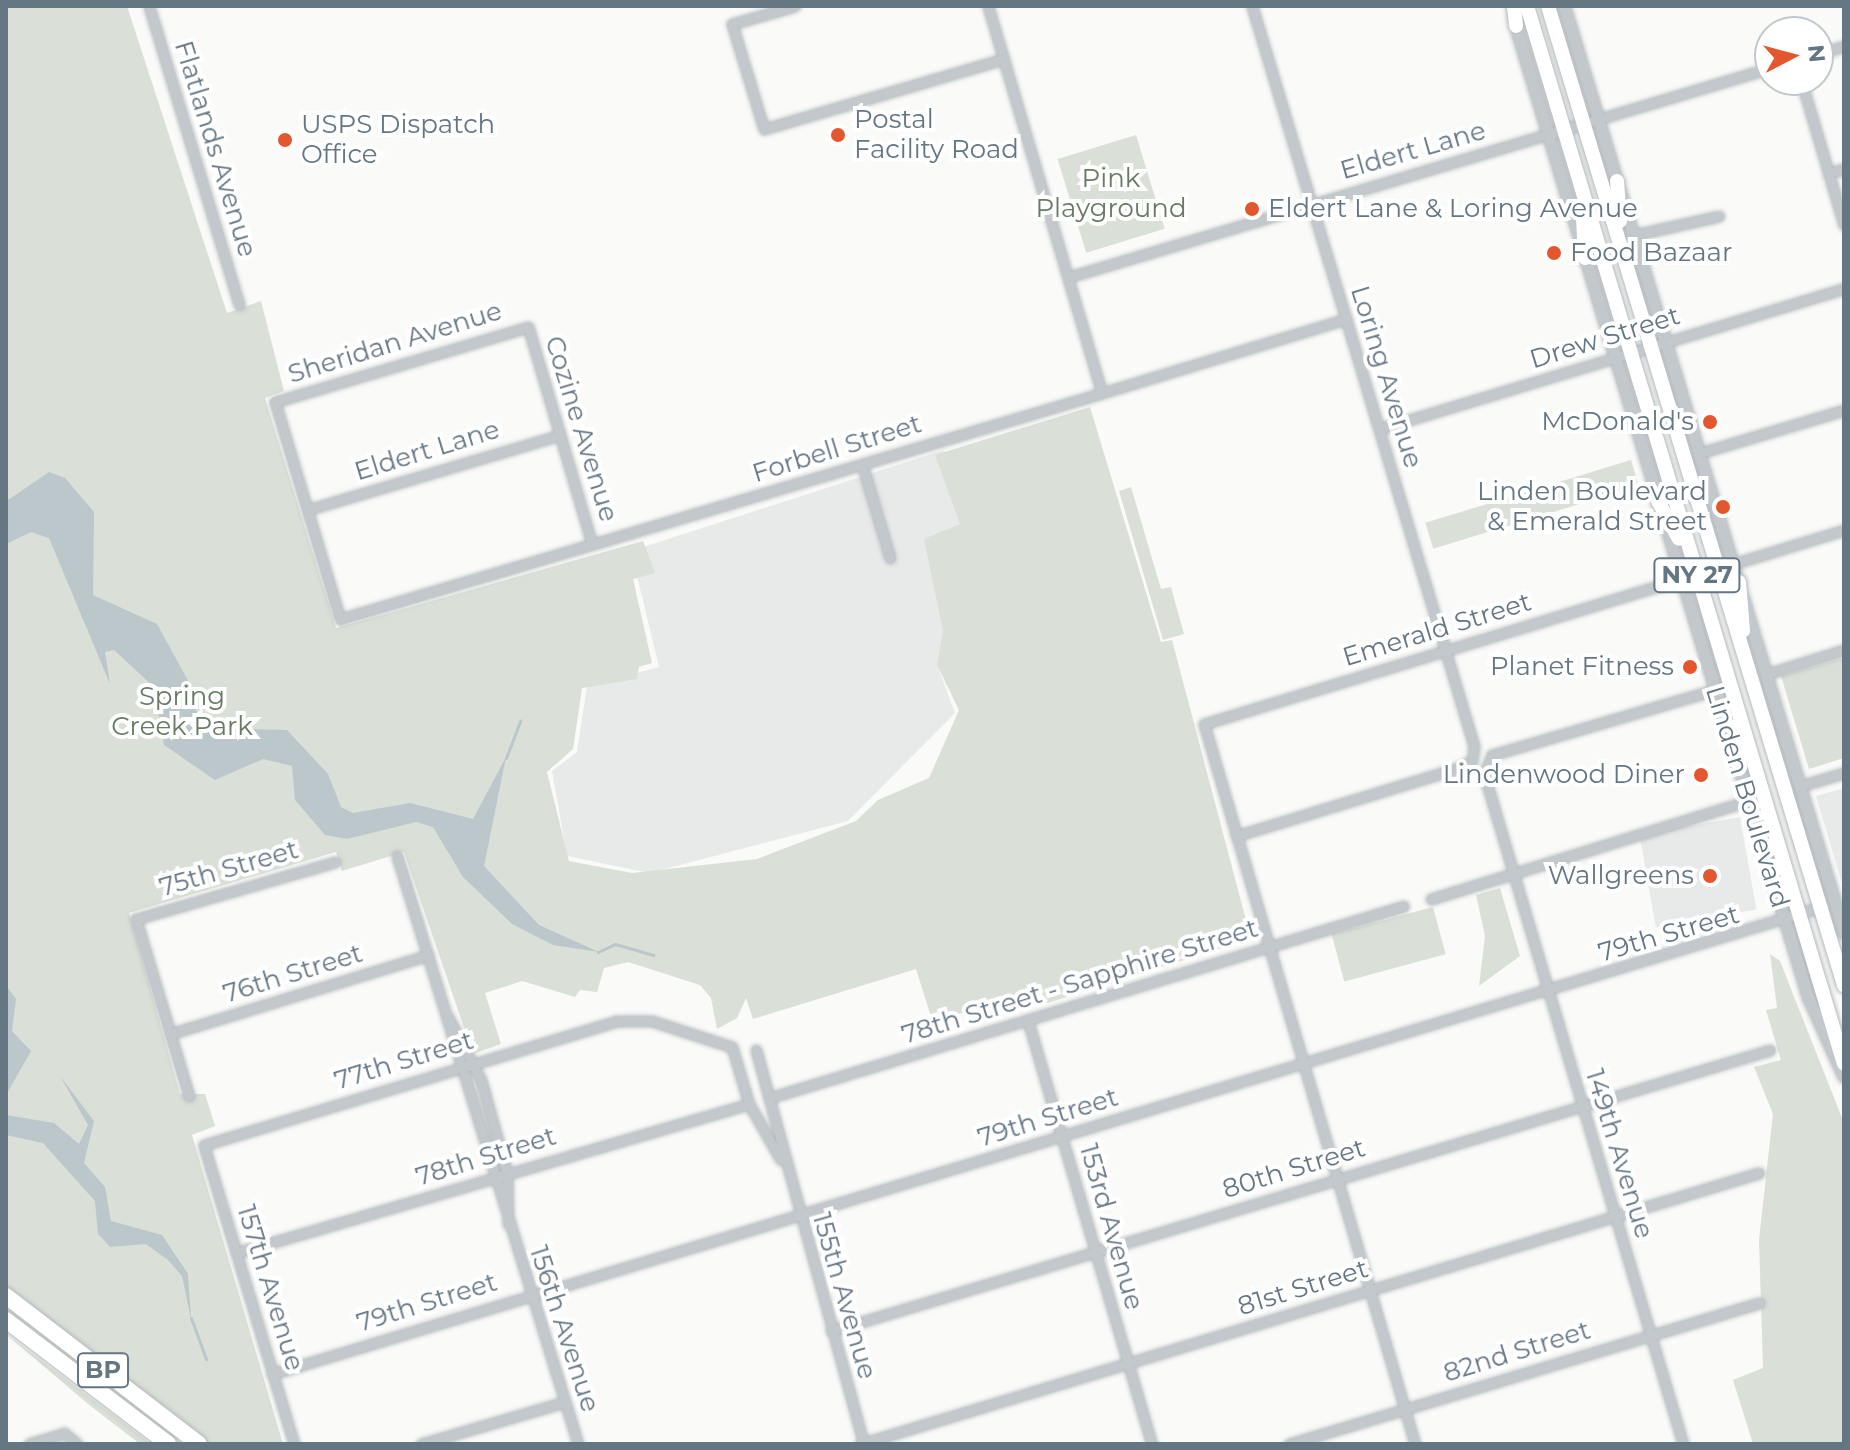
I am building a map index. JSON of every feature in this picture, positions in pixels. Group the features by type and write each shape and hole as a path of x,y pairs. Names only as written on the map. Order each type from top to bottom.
{"highway":[{"path":"1512,6 1516,26"},
{"name":"Linden Boulevard","path":"1527,6 1581,189 1621,356 1695,568 1844,1064"},
{"name":"Linden Boulevard","path":"1548,6 1590,121 1622,250 1660,344 1746,663 1844,985"},
{"path":"1617,181 1622,250"},
{"path":"1581,189 1585,258"},
{"path":"1658,501 1695,568"},
{"path":"1739,582 1746,663"},
{"path":"1735,701 1739,769"},
{"name":"BP","path":"6,1296 199,1444"},
{"name":"BP","path":"6,1320 168,1444"}],"street":[{"name":"Flatlands Avenue","path":"149,6 239,305"},
{"path":"795,6 732,24 764,129 1004,59"},
{"path":"988,6 1102,393"},
{"name":"Loring Avenue","path":"1236,836 1472,761 1445,649 1252,6"},
{"name":"Linden Boulevard","path":"1564,6 1590,121 1617,181 1634,235 1660,344 1700,453 1844,933"},
{"name":"Linden Boulevard","path":"1516,26 1585,258 1621,356 1658,501 1784,921 1844,1077"},
{"name":"Eldert Lane","path":"1069,277 1754,73"},
{"path":"1806,96 1844,225"},
{"path":"1828,173 1844,169"},
{"path":"1634,235 1719,216"},
{"name":"Drew Street","path":"1379,429 1844,289"},
{"name":"Forbell Street","path":"307,510 340,619 1346,319"},
{"name":"Sheridan Avenue","path":"307,510 275,402 528,327"},
{"name":"Cozine Avenue","path":"528,327 592,544"},
{"path":"1700,453 1844,410"},
{"name":"Eldert Lane","path":"307,510 560,435"},
{"path":"862,464 890,558"},
{"path":"1733,564 1844,530"},
{"name":"Emerald Street","path":"1236,836 1204,724 1682,579"},
{"path":"1767,674 1844,650"},
{"path":"1513,876 1486,764 1492,755 1715,690"},
{"path":"1800,786 1844,773"},
{"path":"1431,899 1748,801"},
{"path":"1236,836 1415,1444"},
{"name":"156th Avenue","path":"397,856 448,1017 458,1068 491,1179 578,1444"},
{"name":"75th Street","path":"170,1034 136,919 335,862"},
{"name":"149th Avenue","path":"1513,876 1683,1444"},
{"name":"79th Street","path":"272,1374 798,1219 1062,1135 1784,921 1834,901"},
{"name":"78th Street - Sapphire Street","path":"769,1098 1404,906"},
{"name":"76th Street","path":"170,1034 428,955"},
{"name":"156th Avenue","path":"448,1017 473,1063 507,1173 508,1228"},
{"name":"77th Street","path":"204,1145 617,1021 652,1021 732,1047"},
{"name":"153rd Avenue","path":"1028,1021 1152,1444"},
{"path":"170,1034 189,1096"},
{"name":"155th Avenue","path":"732,1047 749,1104 781,1160"},
{"path":"756,1050 769,1098"},
{"name":"80th Street","path":"831,1331 1770,1050"},
{"name":"155th Avenue","path":"769,1098 781,1160 863,1444"},
{"name":"78th Street","path":"236,1253 749,1104"},
{"name":"157th Avenue","path":"204,1145 294,1444"},
{"name":"81st Street","path":"863,1444 1759,1173"},
{"name":"82nd Street","path":"1289,1444 1759,1303"},
{"path":"421,1444 565,1402"},
{"path":"29,1444 64,1433 77,1444"}],"shaded area":[{"path":"944,450 1003,650 939,670 955,713 848,821 649,873 567,856 552,771 577,752 587,686 659,667 631,551"},
{"path":"49,472 65,478 94,512 93,595 157,624 192,688 200,728 287,730 328,774 341,807 353,813 410,803 473,819 506,757 484,866 539,925 599,952 553,945 512,924 463,877 433,827 416,822 347,839 325,835 295,800 292,766 263,759 215,780 164,745 154,687 114,650 105,652 110,684 49,538 31,532 6,544 8,500"},
{"path":"1844,788 1844,890 1816,796"},
{"path":"1740,817 1756,910 1656,927 1640,835"},
{"path":"6,986 16,999 12,1031 31,1051 6,1095"},
{"path":"60,1076 94,1121 84,1163 105,1187 111,1221 162,1235 188,1274 191,1319 182,1276 168,1260 146,1244 110,1247 98,1234 95,1201 43,1143 6,1135 6,1115 54,1123 79,1144 88,1125"}],"green space":[{"name":"Spring Creek Park","path":"6,6 127,6 227,313 261,301 284,391 265,398 336,628 643,541 655,573 633,579 652,663 639,667 637,679 582,688 573,749 547,772 569,861 632,873 757,859 856,821 878,800 929,778 959,710 937,665 943,631 924,539 960,524 935,455 1090,407 1161,642 1172,640 1251,939 1038,1006 1032,989 933,1023 916,969 753,1019 746,998 737,1018 717,1029 711,998 700,985 628,962 604,968 597,992 580,990 575,997 522,981 485,993 501,1044 473,1054 404,852 342,871 336,852 129,913 180,1094 205,1094 215,1126 192,1135 283,1444 197,1444 6,1296"},
{"name":"Pink Playground","path":"1136,135 1165,229 1086,253 1058,159"},
{"path":"1631,460 1639,486 1433,549 1425,523"},
{"path":"1131,487 1161,589 1171,587 1184,634 1163,640 1119,491"},
{"path":"1844,658 1844,758 1809,769 1781,676"},
{"path":"1500,888 1520,956 1479,986 1485,936 1476,895"},
{"path":"1433,907 1446,954 1344,982 1332,934"},
{"path":"1770,954 1780,961 1844,1123 1844,1444 1753,1444 1733,1380 1763,1368 1759,1240 1773,1114 1754,1067 1781,1060 1766,1010 1777,1008"},
{"path":"6,1334 151,1444 140,1444"}],"waterway":[{"path":"506,758 520,721"},
{"path":"598,952 615,944 653,955"},
{"path":"191,1318 206,1359"}],"place":[{"name":"Postal Facility Road","path":"838,135"},
{"name":"USPS Dispatch Office","path":"285,140"},
{"name":"Eldert Lane & Loring Avenue","path":"1252,209"},
{"name":"Food Bazaar","path":"1554,253"},
{"name":"McDonald's","path":"1710,422"},
{"name":"Linden Boulevard & Emerald Street","path":"1723,507"},
{"name":"Planet Fitness","path":"1690,667"},
{"name":"Lindenwood Diner","path":"1701,775"},
{"name":"Wallgreens","path":"1710,876"}]}
